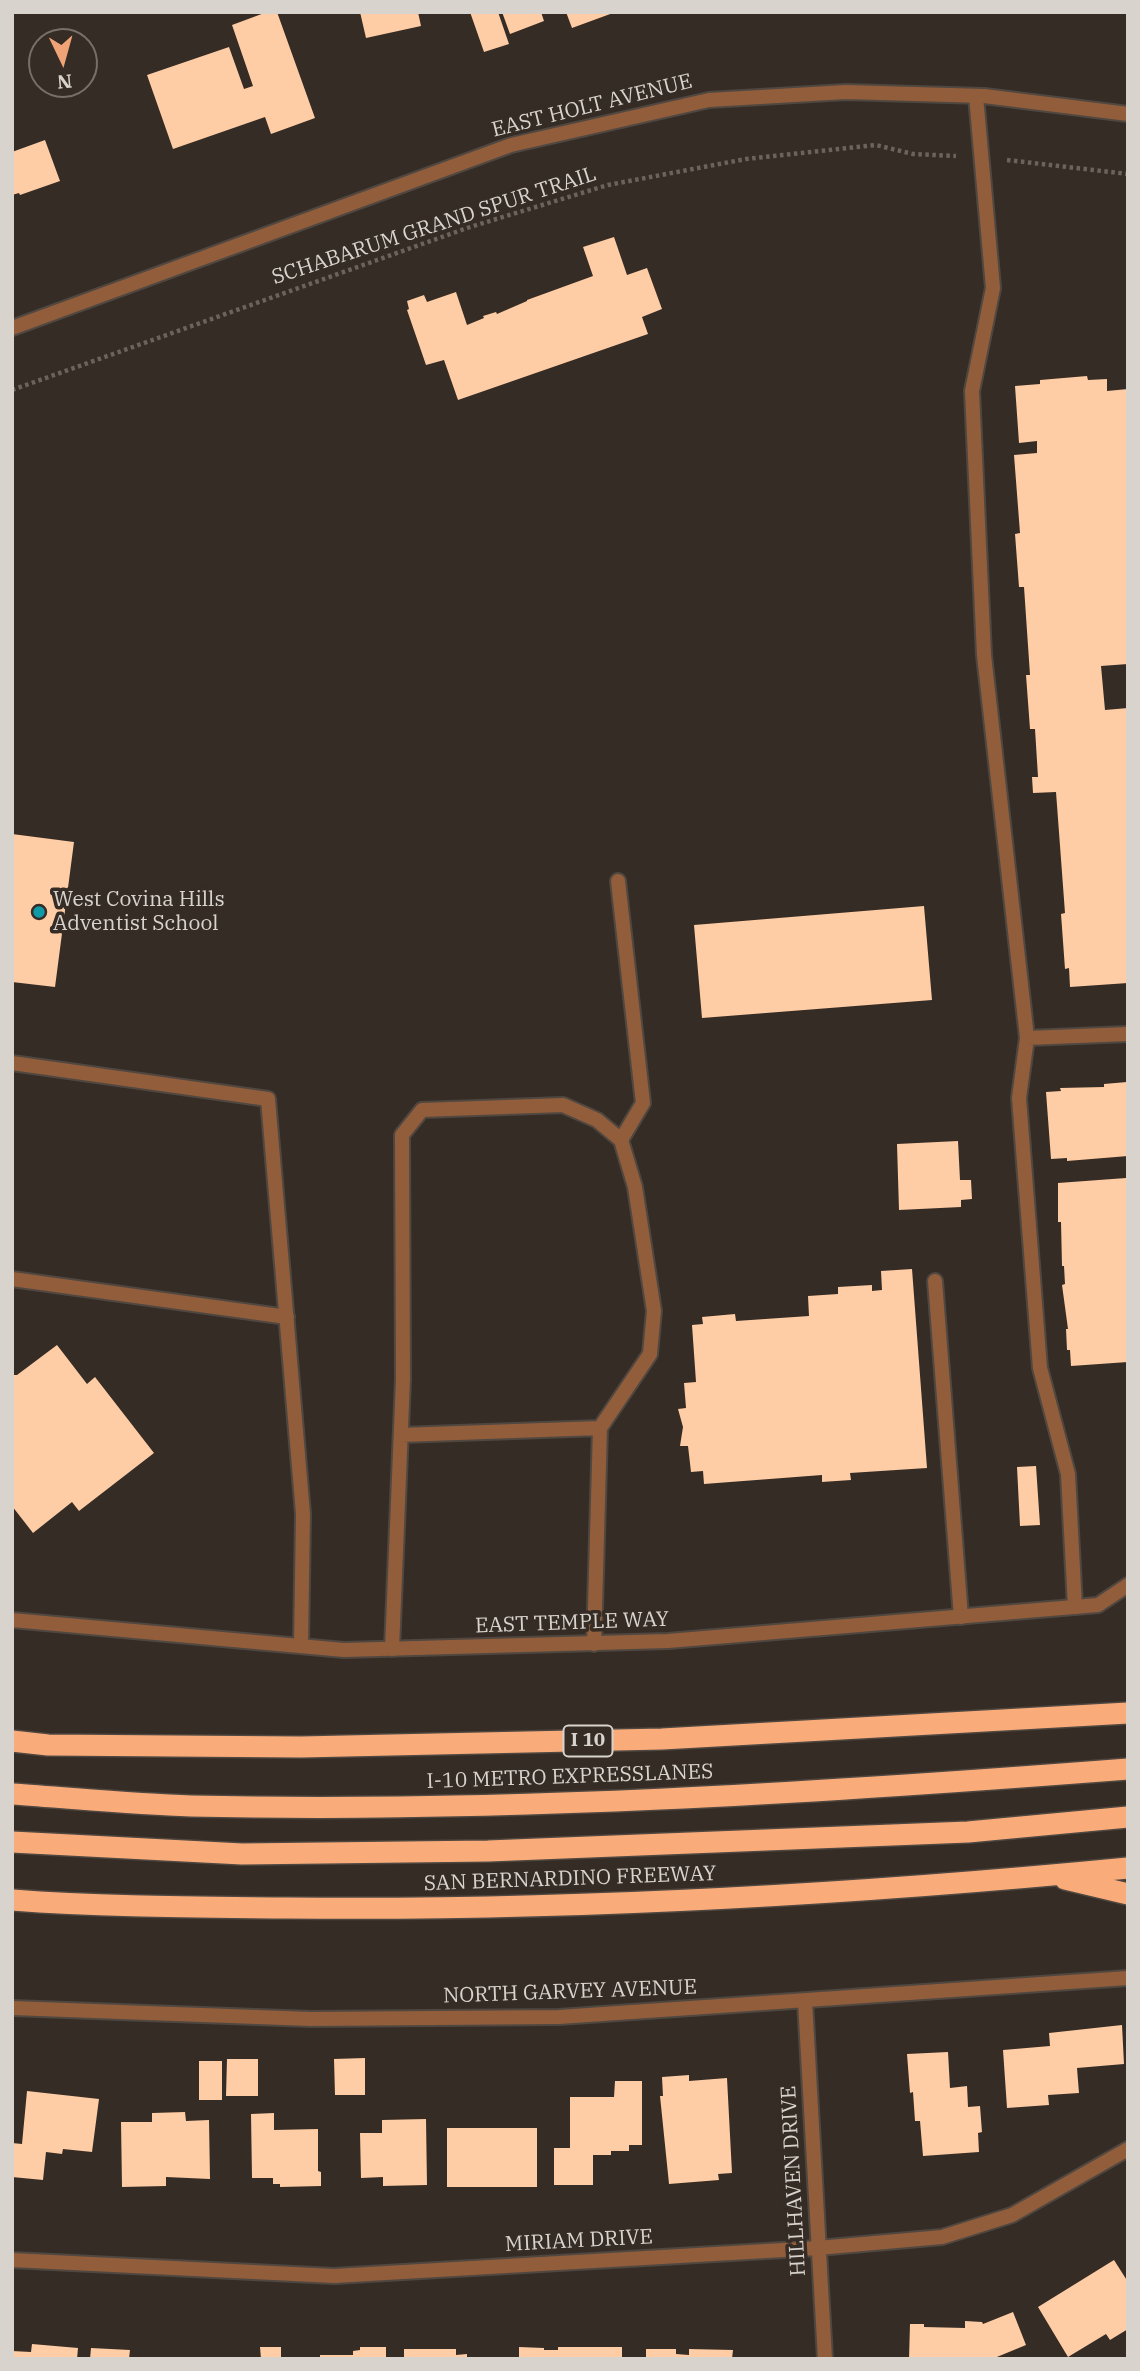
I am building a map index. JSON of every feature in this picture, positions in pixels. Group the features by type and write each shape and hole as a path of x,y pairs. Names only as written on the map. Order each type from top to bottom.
{"highway":[{"name":"I 10","path":"12,1739 48,1745 301,1747 662,1739 1128,1713"},
{"name":"I-10 METRO EXPRESSLANES","path":"12,1794 190,1806 539,1805 718,1797 1128,1769"},
{"path":"12,1842 242,1854 488,1852 968,1832 1128,1817"},
{"name":"SAN BERNARDINO FREEWAY","path":"12,1900 82,1906 388,1909 717,1900 1128,1868"},
{"path":"1049,1875 1128,1894"}],"street":[{"name":"EAST HOLT AVENUE","path":"12,328 511,145 709,100 846,92 976,96 1128,114"},
{"path":"976,96 993,288 972,391 984,655 1027,1038 1019,1098 1040,1368 1068,1474 1074,1607"},
{"path":"618,881 643,1103 621,1140"},
{"path":"1027,1038 1128,1034"},
{"path":"12,1063 268,1099 303,1514 301,1646"},
{"path":"392,1649 403,1379 402,1135 422,1110 562,1105 597,1120 621,1140 635,1187 654,1311 650,1354 600,1428 594,1644"},
{"path":"12,1279 286,1317"},
{"path":"934,1281 961,1617"},
{"path":"401,1435 600,1428"},
{"name":"EAST TEMPLE WAY","path":"12,1619 344,1650 668,1642 1098,1605 1128,1585"},
{"name":"NORTH GARVEY AVENUE","path":"12,2008 311,2019 559,2017 1128,1978"},
{"name":"HILLHAVEN DRIVE","path":"804,2001 825,2359"},
{"name":"MIRIAM DRIVE","path":"12,2260 334,2276 818,2248 942,2237 1012,2215 1128,2149"}],"path":[{"name":"SCHABARUM GRAND SPUR TRAIL","path":"12,390 470,227 608,185 746,159 876,145 913,154 982,157 1128,174"}],"building":[{"path":"267,12 277,12 315,118 271,134 265,117 173,149 147,75 229,47 244,89 253,86 232,25"},
{"path":"360,12 418,12 421,26 366,38"},
{"path":"470,12 498,12 509,44 484,52"},
{"path":"502,12 541,12 544,21 510,34"},
{"path":"566,12 613,12 613,13 572,28"},
{"path":"45,140 60,181 20,195 12,195 12,152"},
{"path":"614,237 627,275 647,268 662,309 642,317 648,334 458,400 444,360 426,365 407,310 407,301 424,295 427,302 456,292 467,325 484,318 483,316 496,312 497,314 593,276 583,247"},
{"path":"1087,376 1088,380 1107,379 1107,391 1128,389 1128,664 1101,666 1105,710 1128,708 1128,983 1070,987 1069,968 1065,969 1061,914 1065,913 1056,792 1033,793 1032,777 1038,777 1035,729 1030,729 1026,675 1030,675 1024,587 1019,587 1015,534 1020,533 1014,455 1037,453 1037,441 1019,443 1015,386 1040,384 1040,380"},
{"name":"West Covina Hills Adventist School","path":"12,834 74,842 55,987 12,982"},
{"path":"924,906 932,1000 702,1018 694,925"},
{"path":"1127,1082 1128,1156 1067,1161 1067,1158 1051,1159 1046,1092 1061,1091 1060,1088 1104,1087 1104,1084"},
{"path":"958,1141 960,1180 971,1180 972,1199 961,1200 961,1207 899,1210 897,1144"},
{"path":"1126,1178 1128,1362 1071,1366 1070,1350 1067,1350 1068,1329 1062,1285 1065,1284 1061,1222 1058,1222 1058,1183"},
{"path":"912,1269 927,1468 850,1473 851,1480 822,1482 822,1475 704,1484 703,1471 691,1472 688,1446 680,1446 683,1427 678,1409 686,1408 684,1383 696,1382 692,1325 703,1324 702,1317 735,1314 736,1321 809,1316 808,1296 838,1294 838,1287 872,1285 872,1291 882,1290 881,1271"},
{"path":"57,1345 87,1384 95,1377 154,1453 79,1511 72,1502 33,1533 12,1506 12,1375 17,1375"},
{"path":"1036,1466 1040,1525 1020,1526 1017,1467"},
{"path":"1122,2025 1124,2064 1077,2068 1079,2093 1048,2095 1049,2105 1007,2108 1003,2050 1050,2046 1049,2033"},
{"path":"948,2052 950,2088 967,2086 968,2107 980,2106 982,2132 978,2133 979,2152 923,2156 920,2121 915,2121 913,2092 910,2093 907,2054"},
{"path":"365,2058 365,2095 335,2095 334,2059"},
{"path":"227,2059 258,2059 258,2096 226,2096"},
{"path":"199,2061 222,2061 222,2100 199,2100"},
{"path":"689,2075 689,2081 727,2078 732,2173 718,2174 719,2180 669,2184 660,2096 663,2096 662,2077"},
{"path":"615,2081 642,2081 642,2145 629,2145 629,2151 611,2151 611,2155 593,2155 593,2185 554,2185 554,2148 570,2148 570,2097 614,2097"},
{"path":"27,2091 99,2099 92,2152 63,2149 62,2154 46,2152 43,2180 12,2177 12,2143 22,2144"},
{"path":"185,2112 186,2121 209,2120 210,2179 166,2177 166,2186 122,2187 121,2122 152,2122 152,2113"},
{"path":"274,2113 274,2130 318,2129 318,2171 321,2172 321,2186 280,2187 280,2184 273,2184 273,2178 252,2178 251,2114"},
{"path":"426,2119 427,2185 383,2186 383,2177 361,2178 360,2133 382,2133 382,2120"},
{"path":"447,2128 537,2128 537,2187 447,2187"},
{"path":"1114,2260 1128,2282 1128,2329 1110,2340 1106,2334 1068,2357 1038,2307"},
{"path":"1013,2312 1026,2345 992,2359 909,2359 910,2324 965,2328 965,2321 983,2324"},
{"path":"32,2344 78,2348 77,2359 12,2359 12,2351 31,2352"},
{"path":"260,2347 281,2347 281,2359 261,2359"},
{"path":"360,2347 386,2347 386,2359 320,2359 320,2355 353,2355 353,2351 360,2350"},
{"path":"519,2347 558,2350 558,2347 622,2347 622,2359 519,2359"},
{"path":"91,2348 130,2350 129,2359 90,2359"},
{"path":"404,2349 456,2349 456,2355 467,2354 467,2359 404,2359"},
{"path":"646,2349 676,2349 676,2354 689,2355 689,2349 733,2350 732,2359 646,2359"}],"place":[{"name":"West Covina Hills Adventist School","path":"39,912"}]}
